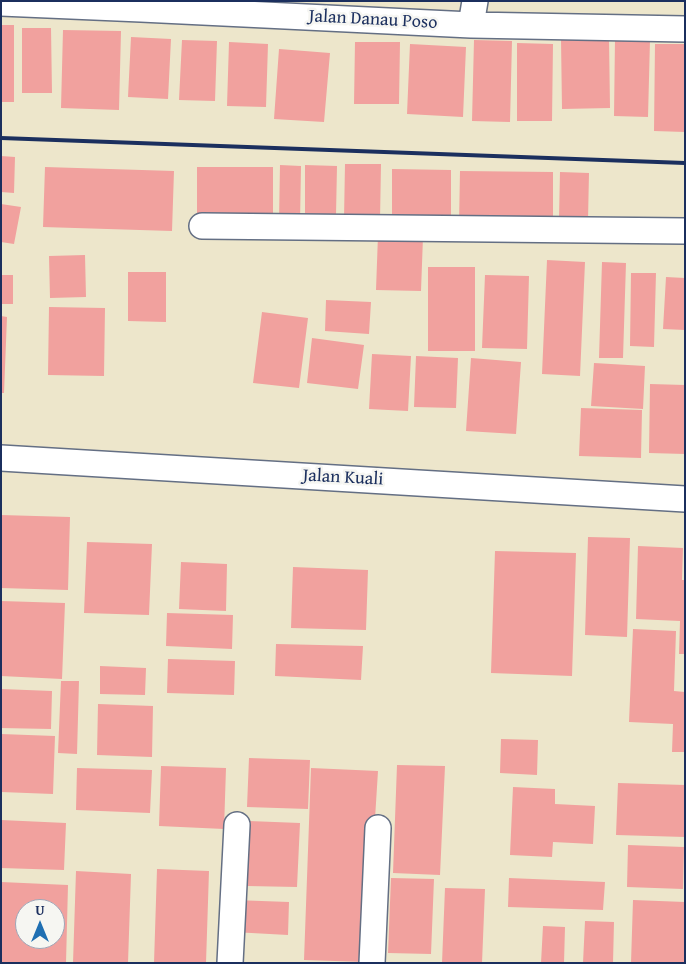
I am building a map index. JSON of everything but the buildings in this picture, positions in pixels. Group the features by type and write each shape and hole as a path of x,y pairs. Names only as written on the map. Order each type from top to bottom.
{"street":[{"path":"471,25 474,1"},
{"name":"Jalan Danau Poso","path":"1,3 141,5 471,25 685,29"},
{"path":"202,226 685,231"},
{"name":"Jalan Kuali","path":"1,458 685,498"},
{"path":"230,963 237,825"},
{"path":"372,963 378,828"}],"railway":[{"path":"1,138 685,163"}]}
